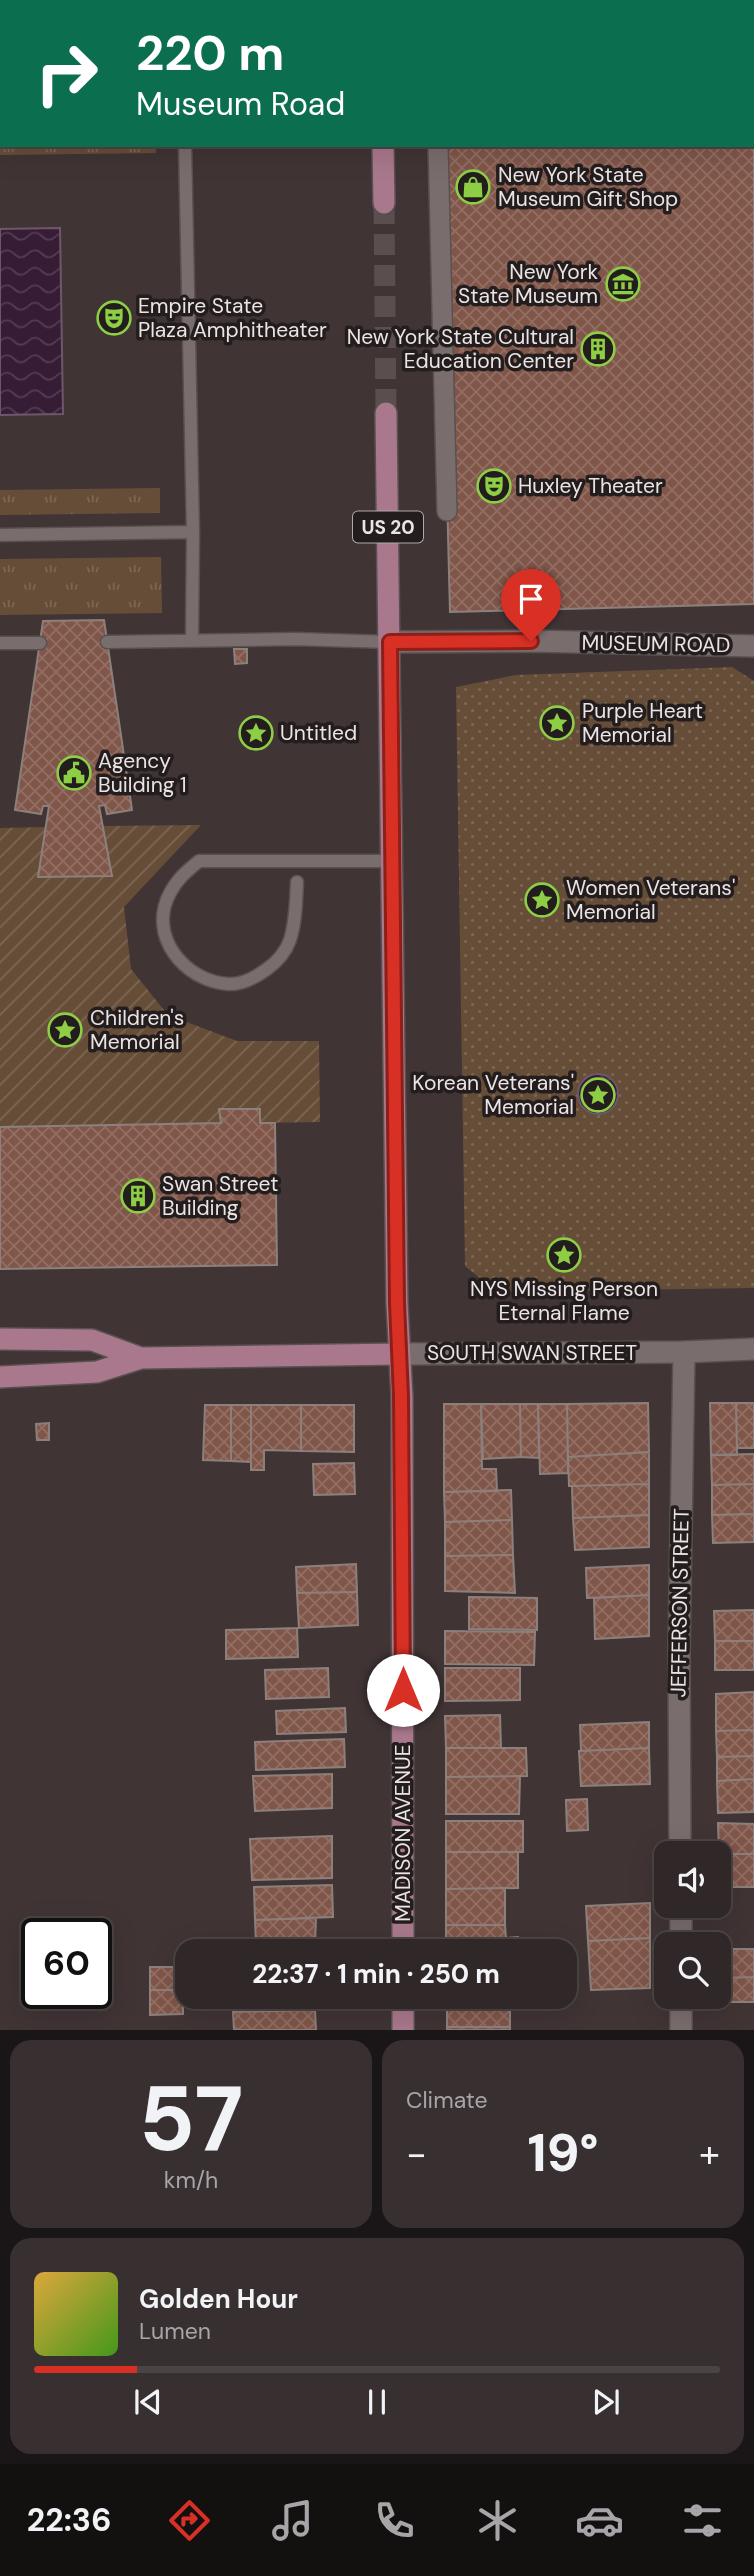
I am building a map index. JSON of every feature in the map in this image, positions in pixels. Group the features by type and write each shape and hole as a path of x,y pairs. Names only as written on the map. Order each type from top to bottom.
{"main road":[{"path":"383,147 384,203"},
{"name":"MADISON AVENUE","path":"386,413 391,861 402,1411 403,1939"},
{"name":"SOUTH SWAN STREET","path":"0,1339 92,1340 141,1358"},
{"name":"SOUTH SWAN STREET","path":"0,1377 97,1372 141,1358 399,1354"},
{"path":"403,2009 404,2030"}],"street":[{"path":"438,147 447,511"},
{"name":"MUSEUM ROAD","path":"390,642 531,641 754,646"},
{"name":"SOUTH SWAN STREET","path":"399,1354 754,1349"},
{"name":"JEFFERSON STREET","path":"680,1841 679,1653 684,1352"},
{"path":"681,2009 681,2030"}],"lane":[{"path":"186,147 193,532 192,641"},
{"path":"0,535 193,532"},
{"path":"107,642 296,639 390,642"},
{"path":"0,643 40,643"},
{"path":"297,882 296,913 289,942 276,963 254,978 230,984 204,979 181,965 167,943 163,918 169,895 180,876 199,861 391,861"}],"green space":[{"path":"0,147 156,147 156,153 0,155"},
{"path":"160,488 160,513 0,515 0,490"},
{"path":"161,557 162,613 0,615 0,559"},
{"path":"732,667 754,681 754,1288 497,1292 465,1266 456,687 516,675"},
{"path":"201,825 124,907 131,969 168,1015 237,1041 319,1041 320,1122 260,1123 259,1109 221,1123 0,1127 0,828 46,827 41,864 102,826"}],"water":[{"path":"60,228 63,414 0,415 0,229"},
{"path":"598,1074 612,1080 618,1094 612,1108 598,1114 584,1108 578,1094 584,1080"}],"building":[{"name":"New York State Cultural Education Center","path":"438,147 754,147 754,604 450,612"},
{"name":"Agency Building 1","path":"104,620 132,810 107,814 105,805 99,806 112,876 38,877 49,806 43,806 41,814 15,810 43,621"},
{"path":"234,649 247,649 247,663 235,664"},
{"name":"Swan Street Building","path":"219,1109 260,1109 260,1123 275,1123 277,1265 0,1269 0,1127 221,1123"},
{"path":"648,1403 649,1452 568,1457 567,1404"},
{"path":"710,1403 736,1403 737,1455 711,1455"},
{"path":"736,1403 754,1403 754,1448 737,1448"},
{"path":"444,1404 481,1404 482,1469 496,1469 497,1491 444,1492"},
{"path":"481,1404 520,1404 521,1457 483,1459"},
{"path":"520,1404 538,1404 539,1458 521,1457"},
{"path":"538,1404 567,1404 568,1473 540,1474"},
{"path":"205,1405 231,1405 231,1461 203,1460"},
{"path":"231,1405 251,1405 251,1462 231,1461"},
{"path":"251,1405 301,1405 301,1451 264,1450 264,1470 251,1470"},
{"path":"301,1405 354,1405 354,1452 301,1451"},
{"path":"49,1423 49,1440 37,1440 36,1424"},
{"path":"649,1452 649,1484 569,1486 568,1457"},
{"path":"754,1454 754,1484 712,1485 711,1455"},
{"path":"354,1463 355,1494 314,1495 313,1464"},
{"path":"649,1484 649,1515 573,1518 572,1486"},
{"path":"754,1484 754,1514 712,1515 712,1485"},
{"path":"511,1490 512,1520 445,1522 444,1492"},
{"path":"754,1514 754,1542 713,1543 712,1515"},
{"path":"649,1515 649,1547 575,1550 573,1518"},
{"path":"512,1520 513,1555 445,1556 445,1522"},
{"path":"513,1555 515,1593 445,1591 445,1556"},
{"path":"356,1564 357,1592 297,1593 296,1567"},
{"path":"649,1565 649,1595 587,1598 586,1568"},
{"path":"357,1592 358,1625 299,1628 297,1593"},
{"path":"649,1595 649,1636 595,1639 594,1598"},
{"path":"469,1597 537,1598 537,1630 469,1629"},
{"path":"754,1610 754,1641 715,1641 714,1611"},
{"path":"297,1628 298,1657 226,1659 226,1630"},
{"path":"445,1631 535,1632 534,1665 445,1664"},
{"path":"715,1641 754,1641 754,1670 715,1670"},
{"path":"328,1668 329,1697 266,1699 265,1670"},
{"path":"445,1668 520,1668 520,1700 445,1701"},
{"path":"754,1692 754,1730 716,1731 716,1694"},
{"path":"345,1708 346,1732 277,1734 276,1711"},
{"path":"500,1715 501,1748 446,1748 445,1716"},
{"path":"649,1722 649,1748 581,1751 580,1725"},
{"path":"754,1730 754,1756 717,1757 716,1731"},
{"path":"344,1739 345,1767 256,1770 255,1742"},
{"path":"446,1748 526,1748 527,1776 446,1777"},
{"path":"649,1748 650,1784 581,1786 579,1751"},
{"path":"754,1756 754,1779 717,1781 717,1757"},
{"path":"332,1774 332,1808 255,1811 253,1776"},
{"path":"520,1776 519,1814 446,1814 446,1777"},
{"path":"754,1779 754,1812 718,1813 717,1781"},
{"path":"587,1799 588,1830 567,1831 566,1800"},
{"path":"446,1821 523,1821 523,1852 446,1852"},
{"path":"718,1823 754,1824 754,1854 731,1854 731,1841 719,1841"},
{"path":"332,1836 332,1878 252,1880 250,1839"},
{"path":"446,1852 518,1852 518,1888 446,1889"},
{"path":"731,1854 754,1854 754,1887 731,1887"},
{"path":"332,1885 333,1917 255,1920 254,1887"},
{"path":"505,1888 505,1925 446,1925 446,1889"},
{"path":"650,1903 650,1938 588,1941 586,1906"},
{"path":"316,1918 315,1939 256,1939 255,1920"},
{"path":"446,1925 505,1925 506,1938 518,1939 446,1939"},
{"path":"650,1938 650,1988 591,1990 588,1941"},
{"path":"731,1949 754,1949 754,1977 731,1978"},
{"path":"150,1967 175,1967 175,1990 150,1990"},
{"path":"754,1977 754,2002 731,2002 731,1978"},
{"path":"150,1990 175,1990 175,2009 183,2009 183,2014 150,2015"},
{"path":"233,2009 315,2009 315,2010 233,2012"},
{"path":"447,2009 510,2009 510,2027 447,2027"},
{"path":"315,2010 316,2030 234,2030 233,2012"},
{"path":"447,2027 510,2027 510,2030 447,2030"}],"tunnel":[{"path":"384,203 386,413"}],"place":[{"name":"New York State Museum Gift Shop","path":"473,187"},
{"name":"New York State Museum","path":"623,284"},
{"name":"Empire State Plaza Amphitheater","path":"114,318"},
{"name":"New York State Cultural Education Center","path":"598,349"},
{"name":"Huxley Theater","path":"494,486"},
{"name":"Purple Heart Memorial","path":"557,723"},
{"name":"Untitled","path":"256,733"},
{"name":"Agency Building 1","path":"74,773"},
{"name":"Women Veterans' Memorial","path":"542,900"},
{"name":"Children's Memorial","path":"65,1030"},
{"name":"Korean Veterans' Memorial","path":"598,1095"},
{"name":"Swan Street Building","path":"138,1196"},
{"name":"NYS Missing Person Eternal Flame","path":"564,1255"}],"route":[{"path":"403,1690 390,642 531,641"}]}
